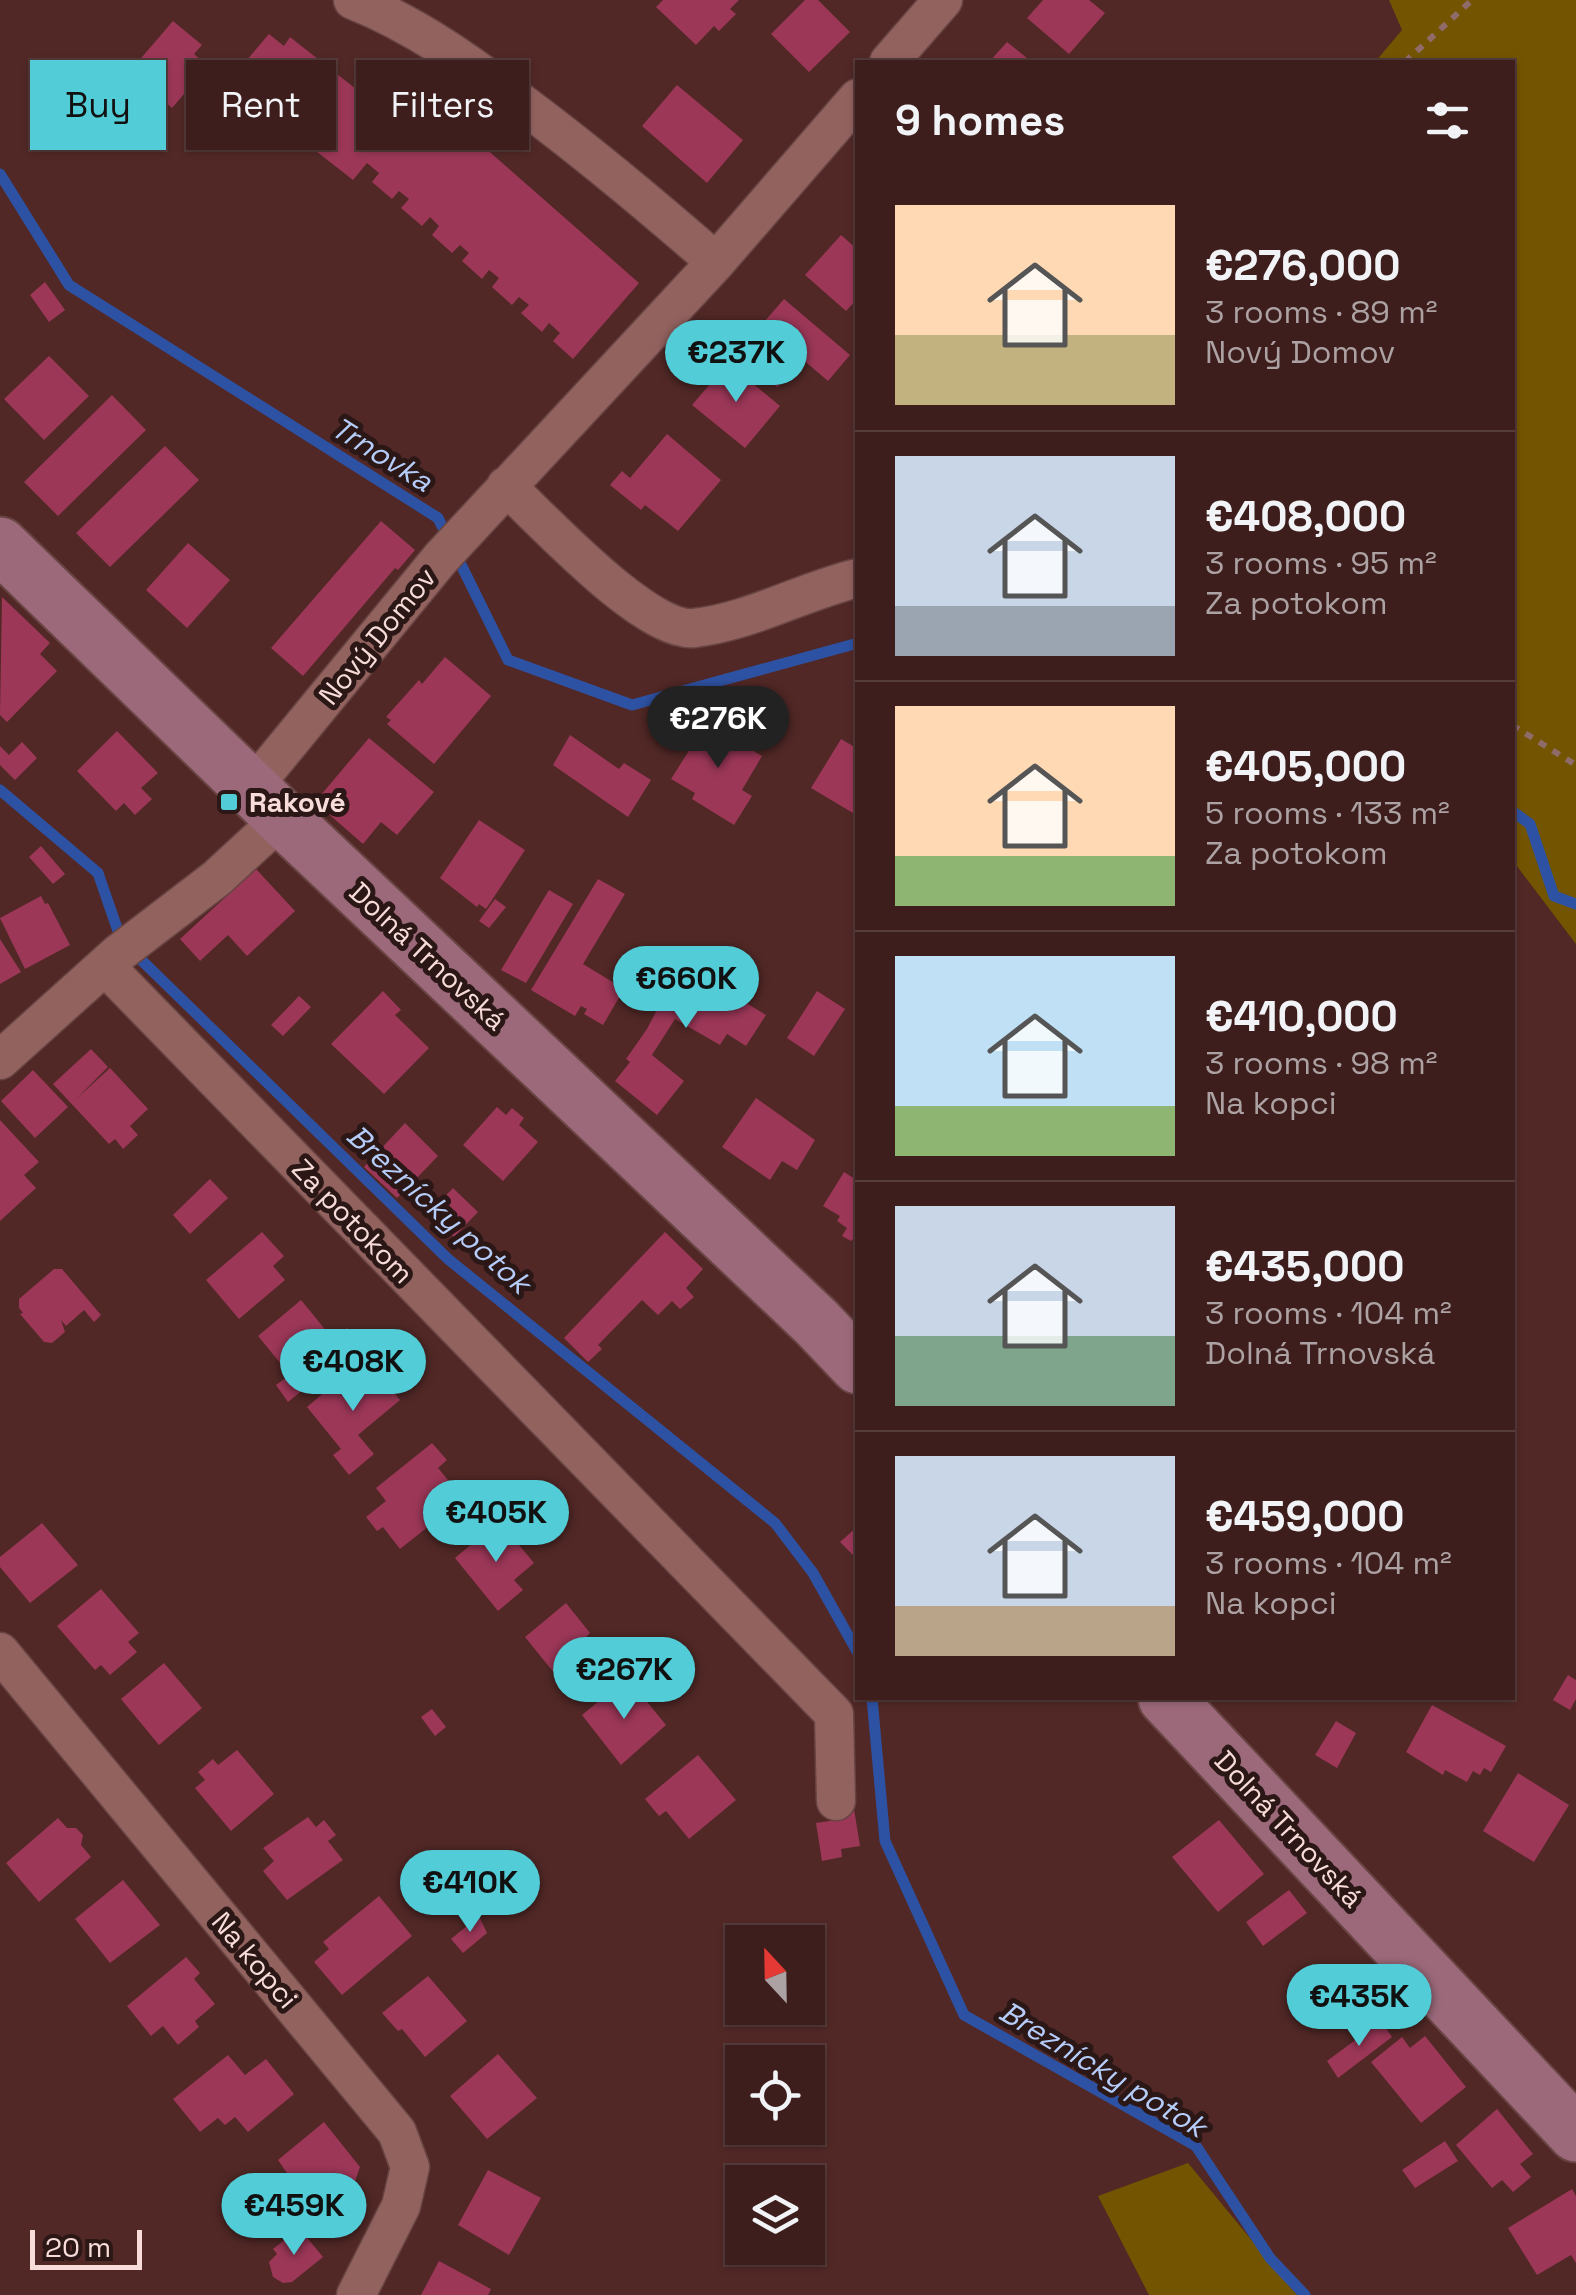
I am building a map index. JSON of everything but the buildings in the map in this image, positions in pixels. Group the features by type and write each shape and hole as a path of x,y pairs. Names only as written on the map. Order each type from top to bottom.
{"street":[{"path":"353,0 386,13 456,54 617,174 716,262"},
{"path":"890,60 943,0"},
{"name":"Nový Domov","path":"266,804 451,546 716,262 855,101"},
{"path":"506,486 620,593 667,624 690,629 718,623 855,579"},
{"name":"Dolná Trnovská","path":"0,544 266,804 855,1363"},
{"path":"0,1060 121,952 217,878 266,804"},
{"name":"Za potokom","path":"121,952 834,1714 836,1801"},
{"name":"Na kopci","path":"0,1652 398,2132 410,2167 402,2206 356,2295"},
{"name":"Dolná Trnovská","path":"1168,1700 1576,2134"}],"path":[{"path":"1407,60 1472,0"},
{"path":"1515,727 1576,765"}],"shaded area":[{"path":"1389,0 1576,0 1576,944 1515,864 1515,60 1377,60 1402,30"},
{"path":"1188,2163 1297,2295 1149,2295 1098,2196"}],"waterway":[{"name":"Trnovka","path":"0,174 69,285 438,518 508,660 632,705 855,644"},
{"name":"Breznícky potok","path":"0,790 98,873 118,931 129,948 448,1259 775,1523 813,1573 855,1648"},
{"name":"Trnovka","path":"1515,813 1530,824 1554,896 1576,904"},
{"name":"Breznícky potok","path":"872,1700 885,1841 964,2015 1196,2146 1270,2258 1305,2295"}],"place":[{"name":"Rakové","path":"229,802"}]}
